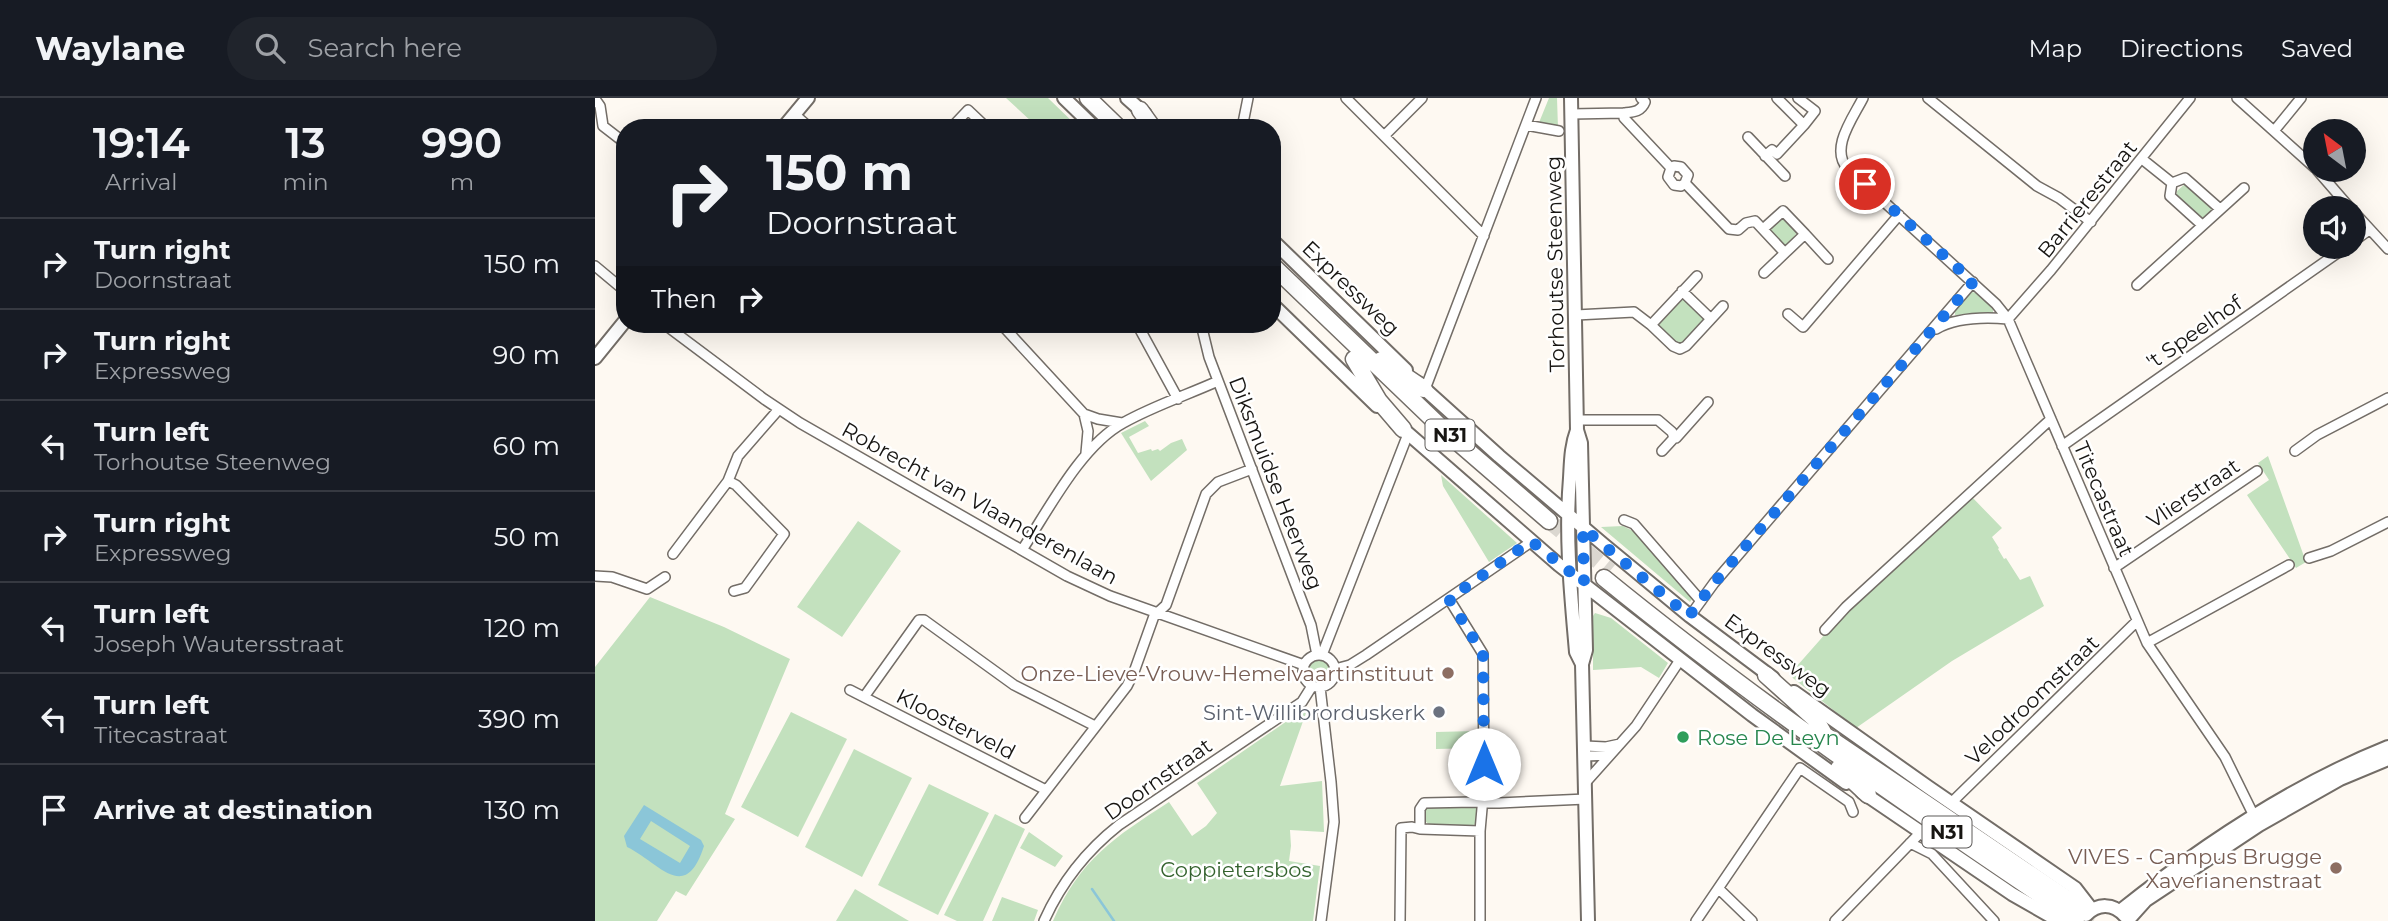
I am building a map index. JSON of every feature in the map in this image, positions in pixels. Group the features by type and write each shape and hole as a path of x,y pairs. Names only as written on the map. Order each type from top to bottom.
{"highway":[{"path":"1089,98 1110,119"},
{"path":"1103,98 1124,119"},
{"path":"1140,110 1146,119"},
{"name":"Expressweg","path":"1281,275 1354,353"},
{"name":"Expressweg","path":"1281,287 1446,432 1546,525"},
{"path":"1406,432 1379,401 1354,353 1369,352 1424,389"},
{"name":"N31","path":"1607,575 1721,671 2083,914"},
{"path":"1766,675 1816,720 1829,759 1868,795"}],"street":[{"path":"790,119 808,98"},
{"path":"1064,98 1086,119"},
{"path":"1127,98 1150,119"},
{"path":"1244,119 1248,98"},
{"path":"1346,98 1484,236"},
{"path":"1384,136 1422,98"},
{"path":"1424,389 1536,98"},
{"name":"Torhoutse Steenweg","path":"1571,98 1577,425 1581,443 1586,650 1582,664 1588,921"},
{"path":"1571,114 1624,113 1639,110 1645,102 1641,98"},
{"path":"1777,98 1804,125"},
{"path":"1777,154 1815,111 1798,98"},
{"name":"Titecastraat","path":"1863,98 1842,142 1839,152 1841,160 1973,282 2008,319 2147,643 2225,757 2257,820"},
{"path":"1928,98 2036,186 2059,198 2091,222"},
{"name":"Barrierestraat","path":"2008,319 2091,222 2190,98"},
{"path":"2237,98 2303,157"},
{"path":"2274,131 2301,98"},
{"path":"595,99 600,106 603,126 616,137"},
{"path":"960,119 968,110 978,119"},
{"path":"1624,113 1624,118 1671,168 1667,174 1669,180 1678,186 1685,183 1729,229 1739,229 1750,221 1755,221 1785,253"},
{"path":"794,114 800,119"},
{"path":"1526,125 1559,131"},
{"path":"1748,137 1785,176"},
{"path":"1765,156 1772,150 1777,154 1782,159 1775,166"},
{"path":"2142,159 2172,183"},
{"path":"2172,183 2186,178 2220,209"},
{"path":"2327,182 2340,196"},
{"path":"2172,183 2170,196 2202,225"},
{"path":"2137,285 2244,188"},
{"path":"1763,229 1783,211 1828,258"},
{"path":"1788,314 1803,327 1899,215"},
{"path":"2366,226 2388,249"},
{"path":"1764,273 1805,234"},
{"name":"Expressweg","path":"1281,249 1424,389 1583,528 1689,616 1766,675 2075,888 2083,914"},
{"name":"'t Speelhof","path":"2062,446 2329,259"},
{"path":"595,266 616,284"},
{"path":"1651,325 1697,276"},
{"path":"1689,616 1709,589 1973,282"},
{"path":"1682,292 1711,319"},
{"path":"1576,315 1630,312 1640,315 1673,346 1680,349 1686,346 1723,306"},
{"path":"1281,313 1406,432 1531,541 1680,660 1849,785 1868,795 2012,894 2059,921"},
{"path":"1924,339 1938,328 1954,321 2008,319"},
{"path":"595,358 616,332"},
{"name":"Robrecht van Vlaanderenlaan","path":"676,333 779,409 1089,587 1304,665"},
{"path":"1009,333 1084,414 1122,423"},
{"path":"1142,333 1178,399"},
{"name":"Diksmuidse Heerweg","path":"1203,333 1206,349 1308,614 1320,655"},
{"path":"1022,550 1086,454 1105,435 1122,423 1218,381"},
{"path":"2295,451 2317,435 2388,398"},
{"path":"1662,451 1708,402"},
{"path":"673,554 729,481 738,456 779,409"},
{"path":"1084,414 1088,431 1086,454"},
{"path":"1825,630 1856,597 2051,419"},
{"path":"1577,425 1658,420 1672,432 1674,438"},
{"name":"Torhoutse Steenweg","path":"1577,425 1572,443 1567,514 1568,571 1576,652 1582,664"},
{"path":"1320,655 1406,432"},
{"path":"1025,818 1127,686 1154,616 1159,614 1165,605 1206,494 1218,482 1252,469"},
{"name":"Vlierstraat","path":"2114,568 2257,471"},
{"path":"729,481 784,534 745,588 734,591"},
{"path":"1624,520 1634,524 1701,601"},
{"path":"2309,558 2332,551 2388,522"},
{"path":"1335,669 1357,661 1531,541"},
{"path":"2147,643 2290,565"},
{"path":"595,576 613,577 647,589 665,576"},
{"path":"1449,599 1483,654 1484,803 1480,831 1480,921"},
{"path":"864,697 910,631 919,620 924,620 1014,685 1095,726"},
{"name":"Velodroomstraat","path":"1951,803 2137,621"},
{"path":"1316,687 1333,680 1335,669 1331,660 1320,655 1310,657 1304,665 1303,675 1316,687 1333,812 1332,844 1321,921"},
{"path":"1586,782 1620,744 1680,660"},
{"name":"Doornstraat","path":"1044,921 1073,871 1119,825 1302,702 1316,687"},
{"name":"Kloosterveld","path":"850,690 1046,790"},
{"path":"1585,751 1620,744"},
{"path":"2083,914 2107,906 2125,917 2144,891 2345,764 2388,747"},
{"path":"1585,751 1610,755"},
{"path":"2257,820 2340,779 2388,759"},
{"path":"1696,921 1800,768 1849,802 1853,812"},
{"path":"1420,829 1420,809 1424,803 1586,799"},
{"path":"1400,921 1401,828 1480,831"},
{"path":"1835,921 1921,832"},
{"path":"1910,843 1932,854 1994,921"},
{"path":"1719,889 1752,921"}],"green space":[{"path":"1006,98 1048,98 1070,119 1029,119"},
{"path":"1549,98 1557,98 1558,128 1538,125"},
{"path":"2185,184 2212,207 2207,216 2200,218 2176,196 2177,191"},
{"path":"1781,218 1797,233 1787,245 1782,244 1771,232 1772,226"},
{"path":"1972,292 1979,294 1993,307 1993,313 1955,315 1955,310"},
{"path":"1682,298 1705,319 1685,343 1677,346 1657,326 1659,320"},
{"path":"1145,421 1149,426 1129,437 1138,453 1151,449 1160,451 1182,439 1187,450 1151,481 1121,433"},
{"path":"2268,456 2306,562 2296,568 2247,495 2269,480 2258,463"},
{"path":"1441,475 1517,543 1489,562 1443,486"},
{"path":"1969,494 2002,528 1992,537 1998,549 2020,580 2030,576 2044,606 1952,661 1856,728 1789,675 1849,607"},
{"path":"858,521 901,551 842,637 797,607"},
{"path":"1623,526 1635,532 1690,594 1690,602 1601,527"},
{"path":"650,597 724,627 790,659 725,814 735,819 686,896 676,891 657,921 595,921 595,667"},
{"path":"1595,613 1611,618 1668,663 1659,678 1641,667 1593,670"},
{"path":"1318,657 1328,661 1332,671 1328,681 1318,685 1308,681 1304,671 1308,661"},
{"name":"Coppietersbos","path":"1303,710 1307,710 1280,786 1322,781 1324,832 1290,830 1289,861 1320,866 1313,921 1053,921 1087,865 1116,839 1169,802 1192,836 1206,826 1217,813 1197,783"},
{"path":"791,712 847,739 798,837 741,807"},
{"path":"1476,731 1477,748 1436,749 1436,732"},
{"path":"854,749 912,778 862,877 805,847"},
{"path":"929,784 989,813 938,915 878,885"},
{"path":"1474,805 1477,808 1477,822 1471,827 1433,828 1424,820 1422,812 1429,806"},
{"path":"995,814 1025,829 983,921 957,921 944,915"},
{"path":"1029,832 1063,856 1055,867 1020,848"},
{"path":"855,889 909,921 836,921"},
{"path":"1002,897 1038,910 1034,921 992,921"}],"water":[{"path":"644,805 701,840 704,846 697,864 688,873 680,876 660,869 627,847 624,836","holes":["651,821 690,846 680,863 640,839"]}],"waterway":[{"path":"1092,889 1114,921"}],"tunnel":[{"path":"1549,521 1610,571"},
{"path":"2082,909 2101,921"}],"place":[{"name":"Onze-Lieve-Vrouw-Hemelvaartinstituut","path":"1448,673"},
{"name":"Sint-Willibrorduskerk","path":"1439,712"},
{"name":"Rose De Leyn","path":"1683,737"},
{"name":"VIVES - Campus Brugge Xaverianenstraat","path":"2336,868"}],"route":[{"path":"1484,764 1483,654 1449,599 1531,541 1584,583 1583,528 1689,616 1714,583 1973,282 1865,184"}]}
